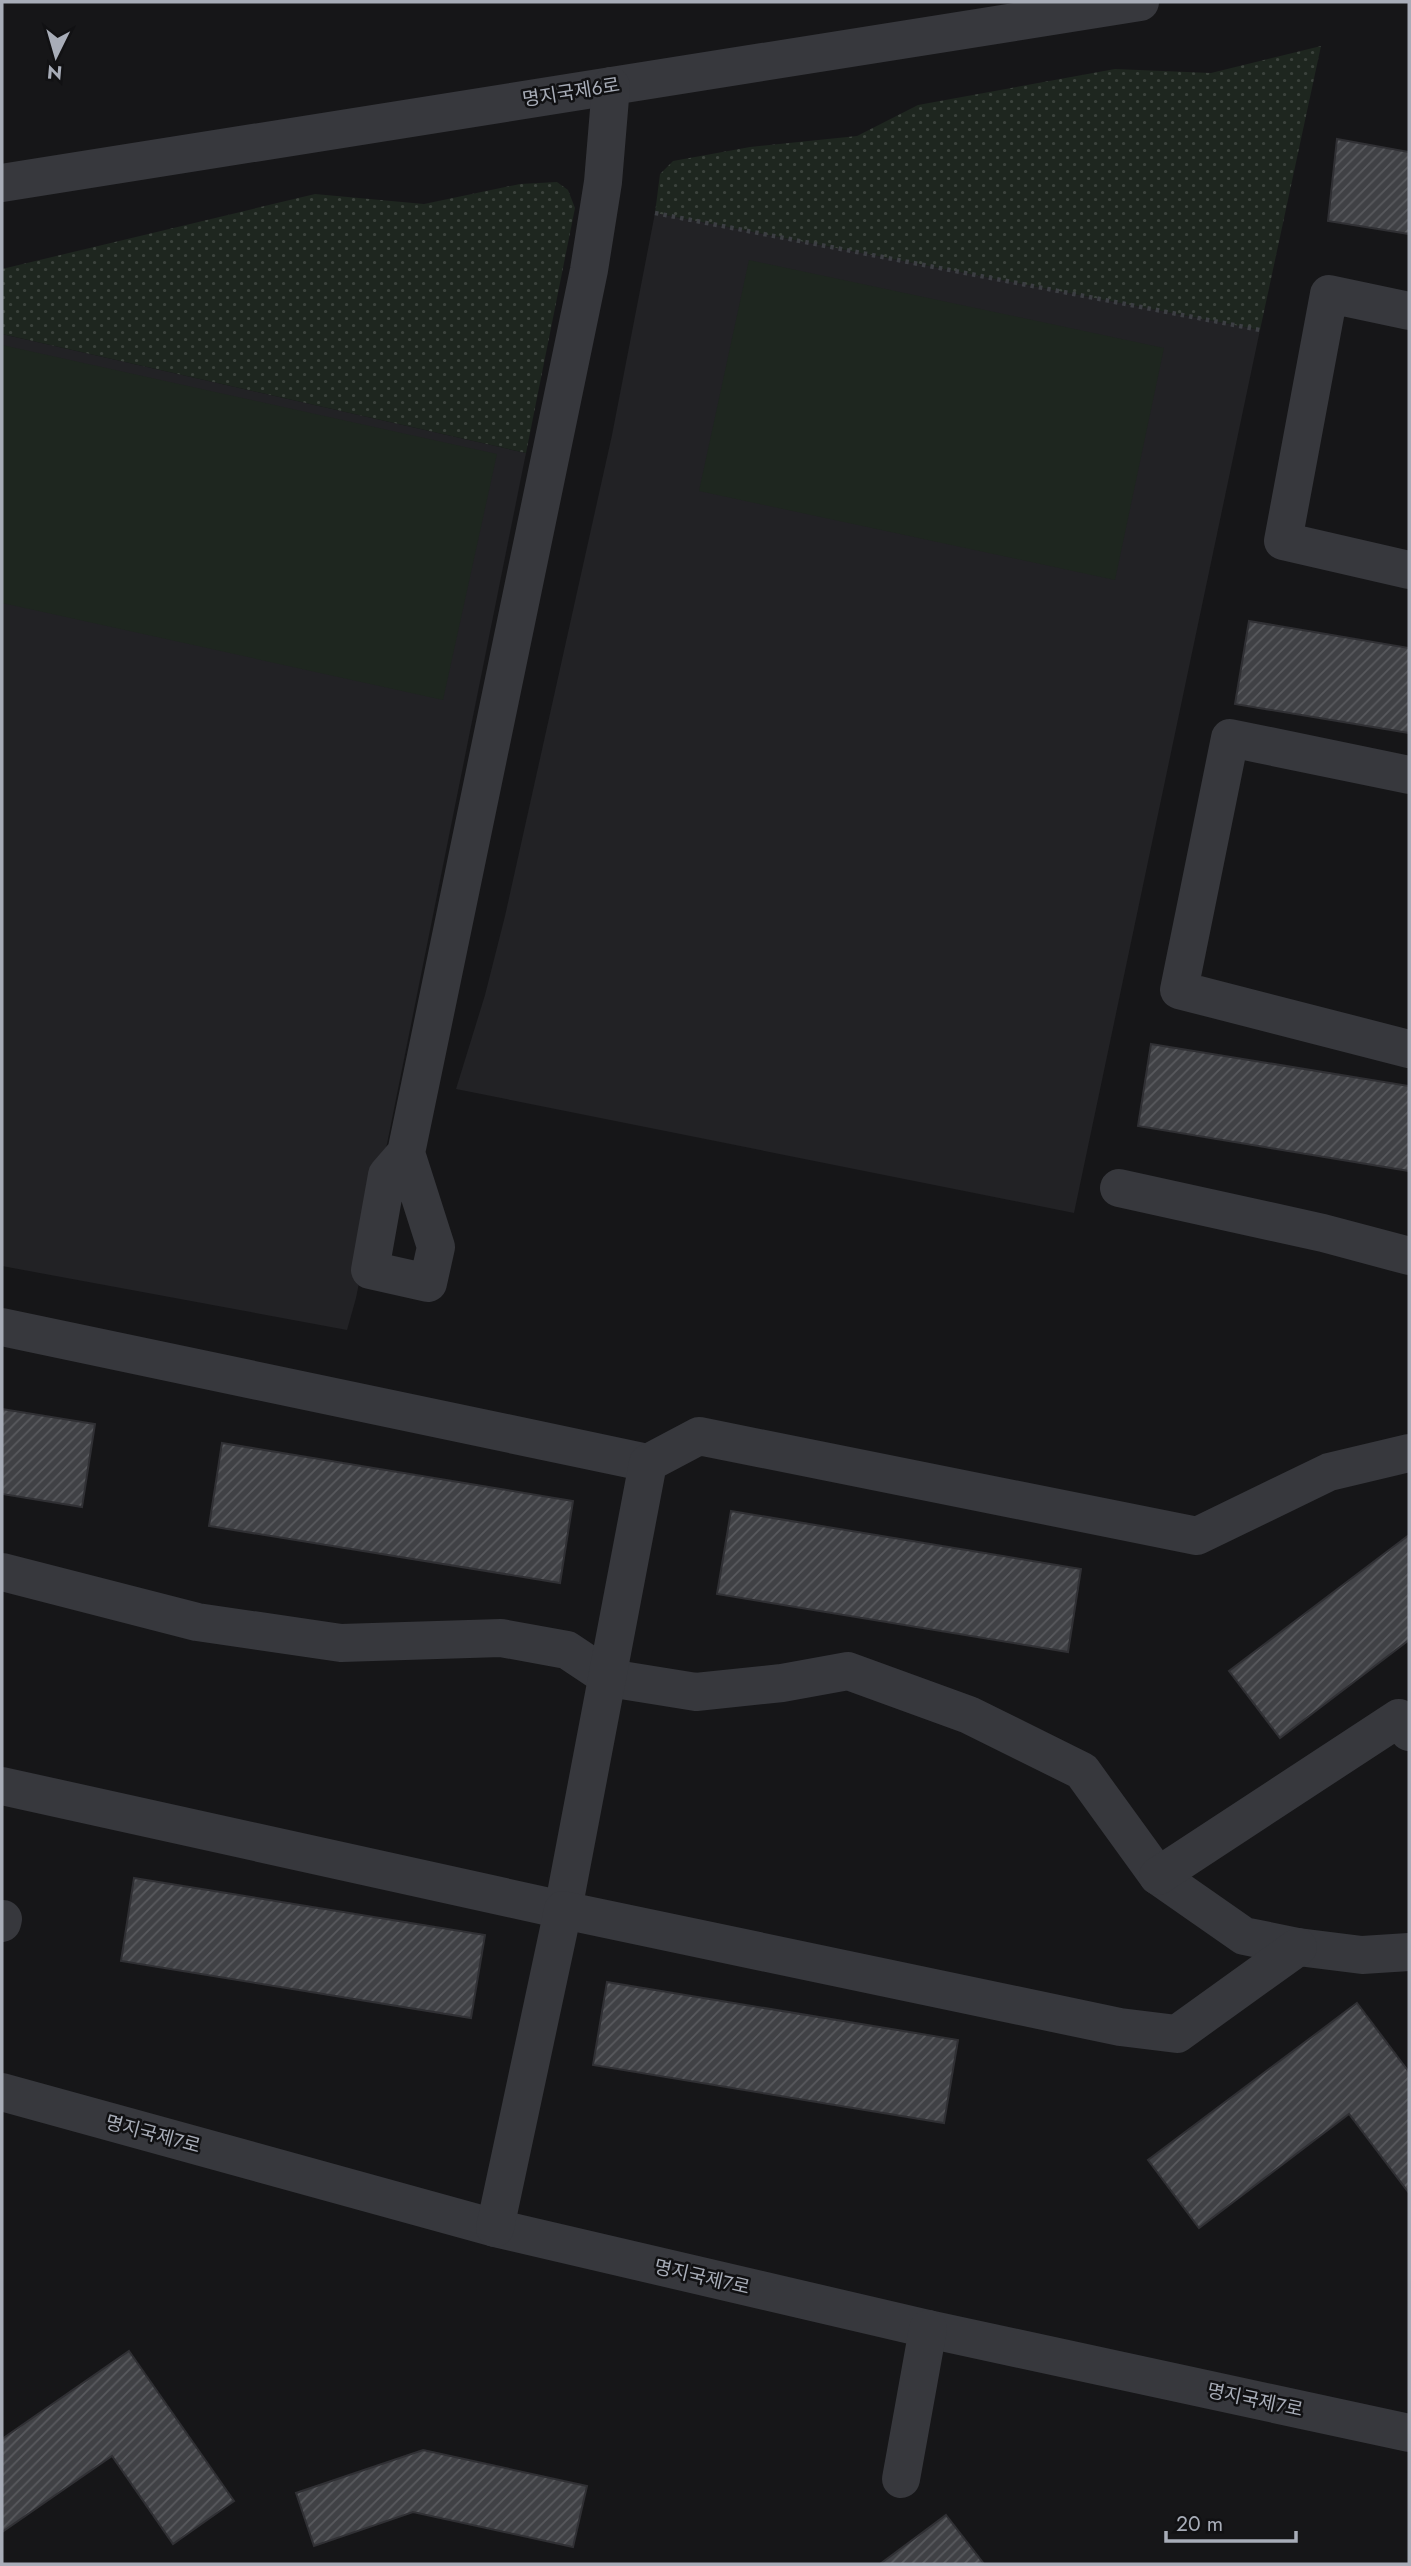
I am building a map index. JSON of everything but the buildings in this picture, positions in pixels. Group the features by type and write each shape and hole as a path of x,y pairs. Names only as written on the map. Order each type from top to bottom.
{"street":[{"name":"명지국제6로","path":"2,183 1140,2"},
{"path":"406,1153 589,270 603,182 611,86"},
{"path":"1409,311 1329,294 1283,541 1409,570"},
{"path":"1409,775 1230,738 1179,990 1409,1049"},
{"path":"1119,1188 1323,1233 1409,1256"},
{"path":"2,1327 648,1463 699,1436 1197,1536 1329,1472 1409,1453"},
{"path":"495,2228 563,1910 648,1463"},
{"path":"2,1572 197,1622 341,1643 501,1638 567,1650 609,1678 696,1692 782,1683 848,1671 969,1716 1082,1771 1158,1876 1244,1936 1298,1947 1362,1955 1409,1952"},
{"path":"1158,1876 1399,1718 1409,1732"},
{"path":"2,1786 563,1910 1120,2027 1177,2035 1298,1947"},
{"name":"명지국제7로","path":"2,2092 495,2228 928,2329 1409,2433"},
{"path":"901,2479 928,2329"}],"path":[{"path":"655,213 1260,330"}],"shaded area":[{"path":"1321,46 1260,330 655,213 660,174 673,161 750,147 857,136 918,105 1115,69 1211,73"},
{"path":"557,182 568,190 575,208 526,453 2,334 2,269 315,194 424,204 520,184"},
{"path":"655,213 1260,330 1074,1213 456,1089 485,995 505,916 612,435"},
{"path":"749,260 1164,348 1115,580 699,491"},
{"path":"2,334 526,453 356,1298 347,1330 2,1266"},
{"path":"2,345 497,454 443,700 2,603"}]}
